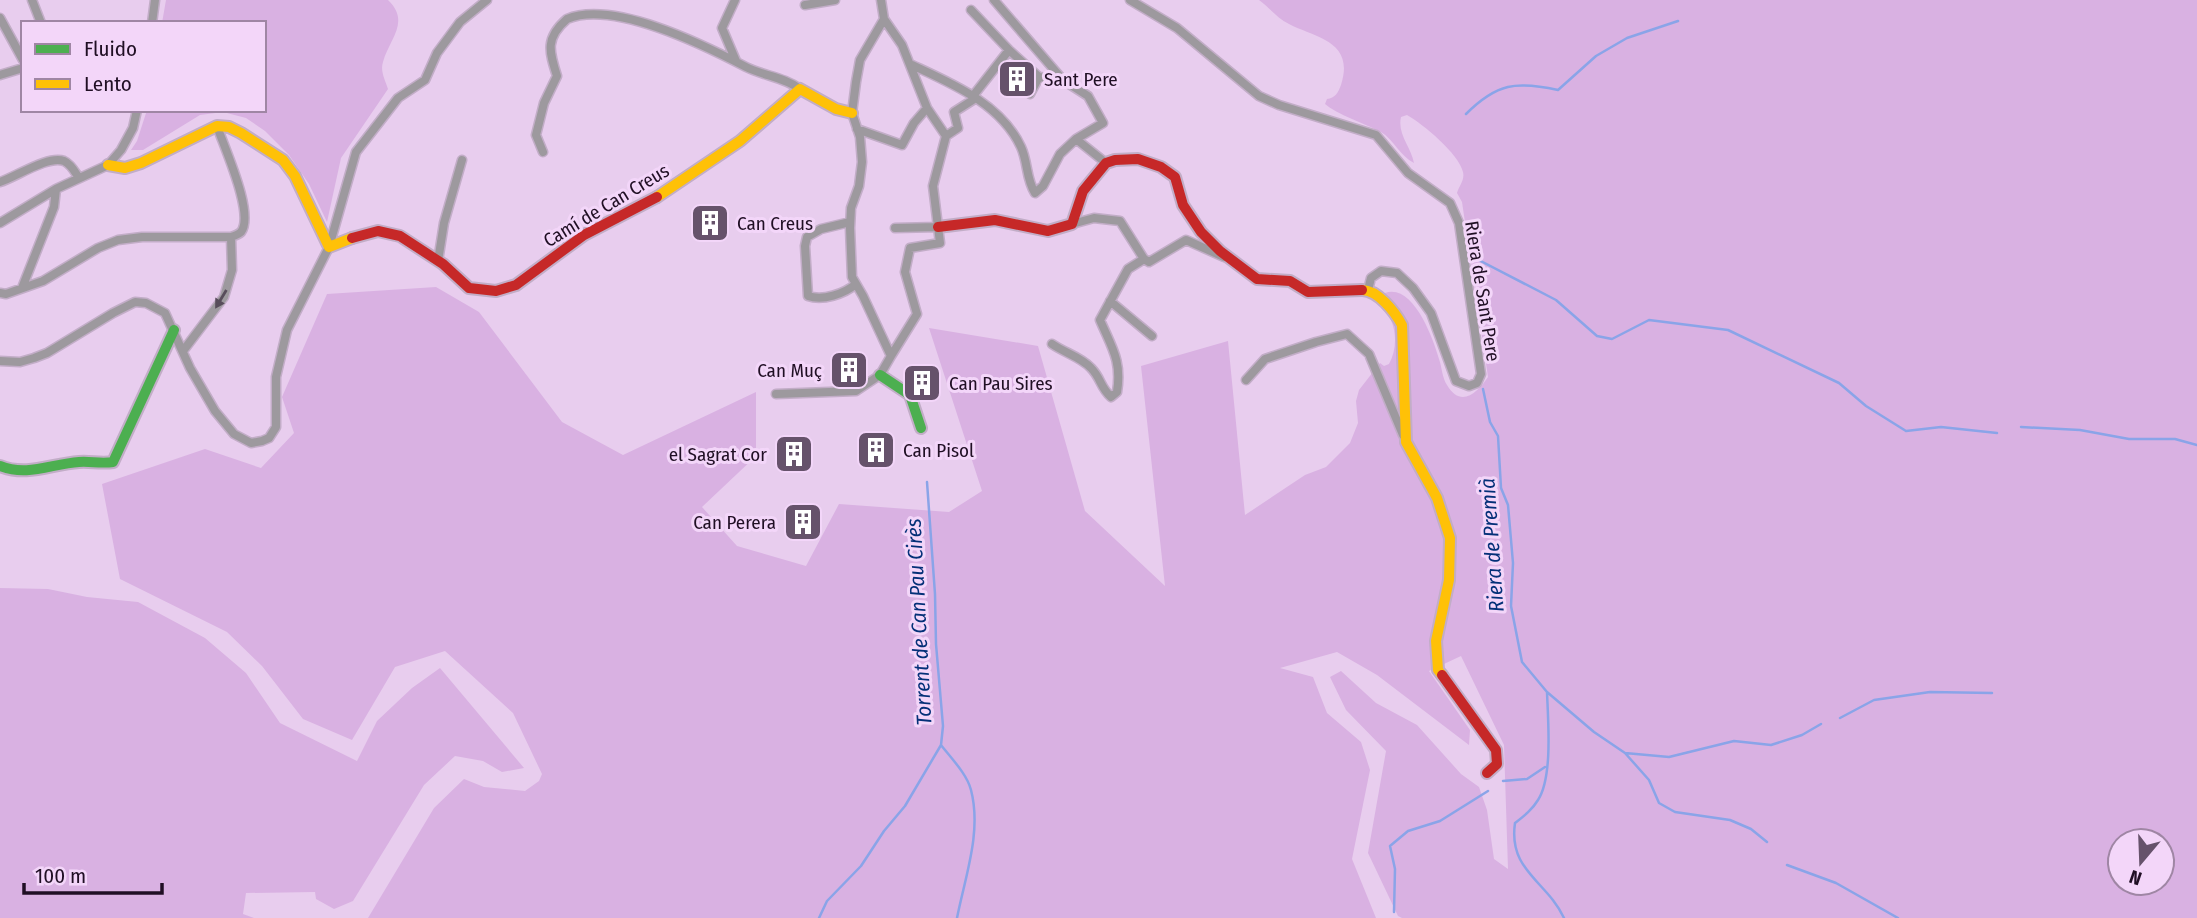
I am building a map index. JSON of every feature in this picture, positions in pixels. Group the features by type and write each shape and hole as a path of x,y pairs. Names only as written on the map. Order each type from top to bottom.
{"street":[{"path":"32,0 40,21"},
{"path":"152,21 155,0"},
{"path":"0,361 20,362 47,353 113,313 135,302 146,303 165,313 190,368 215,411 234,434 251,443 269,438 276,427 276,377 287,330 329,247 356,152 398,98 425,80 437,53 460,22 487,0"},
{"path":"735,0 722,28 736,61"},
{"path":"805,5 835,0"},
{"path":"881,0 884,19 902,45 927,108 946,136"},
{"path":"912,65 975,97 1013,130 1023,151 1030,185 1035,193 1043,186 1060,154 1076,139 1103,123 1088,96 1063,80 994,0"},
{"name":"Riera de Sant Pere","path":"1130,0 1177,28 1259,96 1279,105 1376,135 1408,173 1450,203 1459,223 1481,374 1478,383 1469,386 1456,382 1431,313 1413,288 1397,273 1381,271 1371,278 1368,290"},
{"path":"543,152 536,135 544,103 557,76 549,52 555,29 574,12 595,4"},
{"path":"607,6 619,7"},
{"path":"971,10 1039,77 1063,80"},
{"path":"640,12 660,19 749,68 791,82 836,109 852,113"},
{"path":"0,18 21,56"},
{"path":"884,19 860,60 852,113 862,162 850,222 852,277 891,356"},
{"path":"776,394 856,391 880,375 917,314 905,272 910,248 940,243 933,186 946,136 958,128 954,112 975,97 1009,50"},
{"path":"0,75 21,69"},
{"path":"1030,94 1039,77"},
{"name":"Camí de Can Creus","path":"329,247 378,231 400,236 438,261 469,288 496,291 516,285 584,235 653,200 740,141 800,89"},
{"path":"857,129 902,145 914,123 927,108"},
{"path":"0,223 56,189 108,165 134,128 137,112"},
{"path":"108,165 125,169 216,127 229,127 283,160 295,176 329,247"},
{"path":"0,293 6,294 43,281 98,248 118,240 142,237 231,237 242,228 244,201 216,127"},
{"path":"1076,139 1106,163"},
{"path":"1072,224 1083,191 1106,163 1115,159 1138,159 1161,167 1175,177 1183,205 1201,232 1220,251 1257,279 1290,281 1308,292 1368,290 1393,309 1402,325 1406,442"},
{"path":"0,182 53,160 69,164 79,178"},
{"path":"438,261 444,223 462,160"},
{"path":"22,288 54,207 56,189"},
{"path":"895,228 938,227 995,220 1048,231 1094,218 1120,221 1149,262 1186,240 1232,261"},
{"path":"850,222 821,229 807,237 805,246 808,296 816,299 846,292 856,284"},
{"path":"183,351 224,297 232,270 231,237"},
{"path":"1052,344 1082,360 1092,369 1102,389 1111,397 1117,392 1120,373 1100,320 1128,269 1144,258"},
{"path":"1110,301 1152,336"},
{"path":"0,466 17,471 80,462 113,462 174,330"},
{"path":"1245,380 1265,359 1347,334 1369,354 1406,442 1437,498 1450,538 1449,580 1436,641 1438,670 1496,750 1498,761 1495,769 1487,773"},
{"path":"880,375 910,395 921,428"}],"shaded area":[{"path":"166,0 388,0 395,8 398,23 382,65 388,89 341,158 327,222 309,184 289,155 265,131 246,118 223,112 266,112 266,21 162,21"},
{"path":"1259,0 2197,0 2197,918 1402,918 1398,916 1368,853 1386,751 1346,710 1330,677 1341,671 1376,703 1417,725 1461,774 1479,787 1487,810 1494,859 1508,869 1504,745 1461,656 1429,671 1470,730 1469,745 1377,675 1337,652 1280,668 1313,677 1327,713 1361,742 1370,770 1352,859 1376,918 368,918 434,808 464,779 484,787 525,791 539,781 542,774 513,713 445,651 395,667 352,740 303,719 262,666 227,632 120,579 102,484 205,449 261,468 294,433 282,397 327,294 436,287 479,312 562,422 623,455 756,392 756,456 702,507 737,546 806,566 839,504 949,512 982,491 929,328 1038,346 1085,511 1165,586 1141,366 1228,341 1245,515 1305,475 1326,467 1350,443 1358,423 1356,401 1359,390 1380,363 1384,366 1389,364 1394,349 1393,325 1386,311 1380,306 1385,293 1395,292 1404,296 1420,314 1432,338 1444,379 1452,392 1458,396 1469,396 1488,377 1462,202 1457,193 1463,178 1460,165 1440,140 1407,115 1401,117 1400,123 1414,163 1381,132 1325,104 1327,99 1336,95 1341,85 1343,59 1330,43 1277,16"},
{"path":"146,112 223,112 200,115 143,150 131,150 137,141"},
{"path":"0,588 48,589 87,597 138,602 205,638 246,673 280,723 357,761 377,721 412,688 440,668 524,768 502,772 483,761 455,756 424,785 353,901 334,909 316,899 315,892 246,893 243,914 254,918 0,918"}],"waterway":[{"path":"1466,114 1488,96 1508,87 1519,85 1558,90 1596,56 1627,38 1678,21"},
{"path":"1471,256 1556,300 1597,336 1612,339 1649,320 1728,330 1839,383 1866,406 1906,431 1941,427 1997,433"},
{"name":"Riera de Premià","path":"1483,389 1490,422 1498,436 1501,488 1508,505 1513,563 1511,606 1522,662 1547,692 1594,732 1625,753 1649,780 1659,803 1675,812 1730,820 1751,829 1767,842"},
{"path":"2021,427 2080,430 2129,439 2175,439 2197,445"},
{"name":"Torrent de Can Pau Cirès","path":"927,482 943,726 941,745 966,778 974,806 974,838 957,918"},
{"path":"1547,692 1546,777 1536,804 1515,823 1514,839 1523,864 1557,905 1564,918"},
{"path":"1840,718 1874,700 1930,692 1992,693"},
{"path":"1625,753 1669,757 1734,741 1771,745 1802,735 1821,724"},
{"path":"819,918 827,901 861,866 884,831 905,806 941,745"},
{"path":"1503,781 1527,779 1545,767"},
{"path":"1394,912 1395,869 1390,846 1408,831 1440,821 1488,791"},
{"path":"1787,865 1836,883 1898,918"}],"traffic: fast":[{"path":"0,466 29,470 79,462 113,462 174,330"},
{"path":"880,375 910,395 921,428"}],"traffic: slow":[{"path":"657,197 740,141 800,89 836,109 852,113"},
{"path":"108,165 125,168 141,163 217,126 229,127 283,160 295,176 329,247 352,238"},
{"path":"1362,290 1380,298 1402,325 1406,442 1437,498 1450,538 1449,580 1436,641 1438,670 1442,675"}],"traffic: jam":[{"path":"938,227 995,220 1048,231 1072,224 1083,191 1106,163 1138,159 1161,167 1175,177 1183,205 1201,232 1220,251 1257,279 1290,281 1308,292 1362,290"},
{"path":"352,238 378,231 400,236 443,264 469,288 496,291 516,285 584,235 657,197"},
{"path":"1442,675 1496,750 1497,764 1487,773"}],"place":[{"name":"Sant Pere","path":"1017,79"},
{"name":"Can Creus","path":"710,223"},
{"name":"Can Muç","path":"849,370"},
{"name":"Can Pau Sires","path":"922,383"},
{"name":"Can Pisol","path":"876,450"},
{"name":"el Sagrat Cor","path":"794,454"},
{"name":"Can Perera","path":"803,522"}]}
